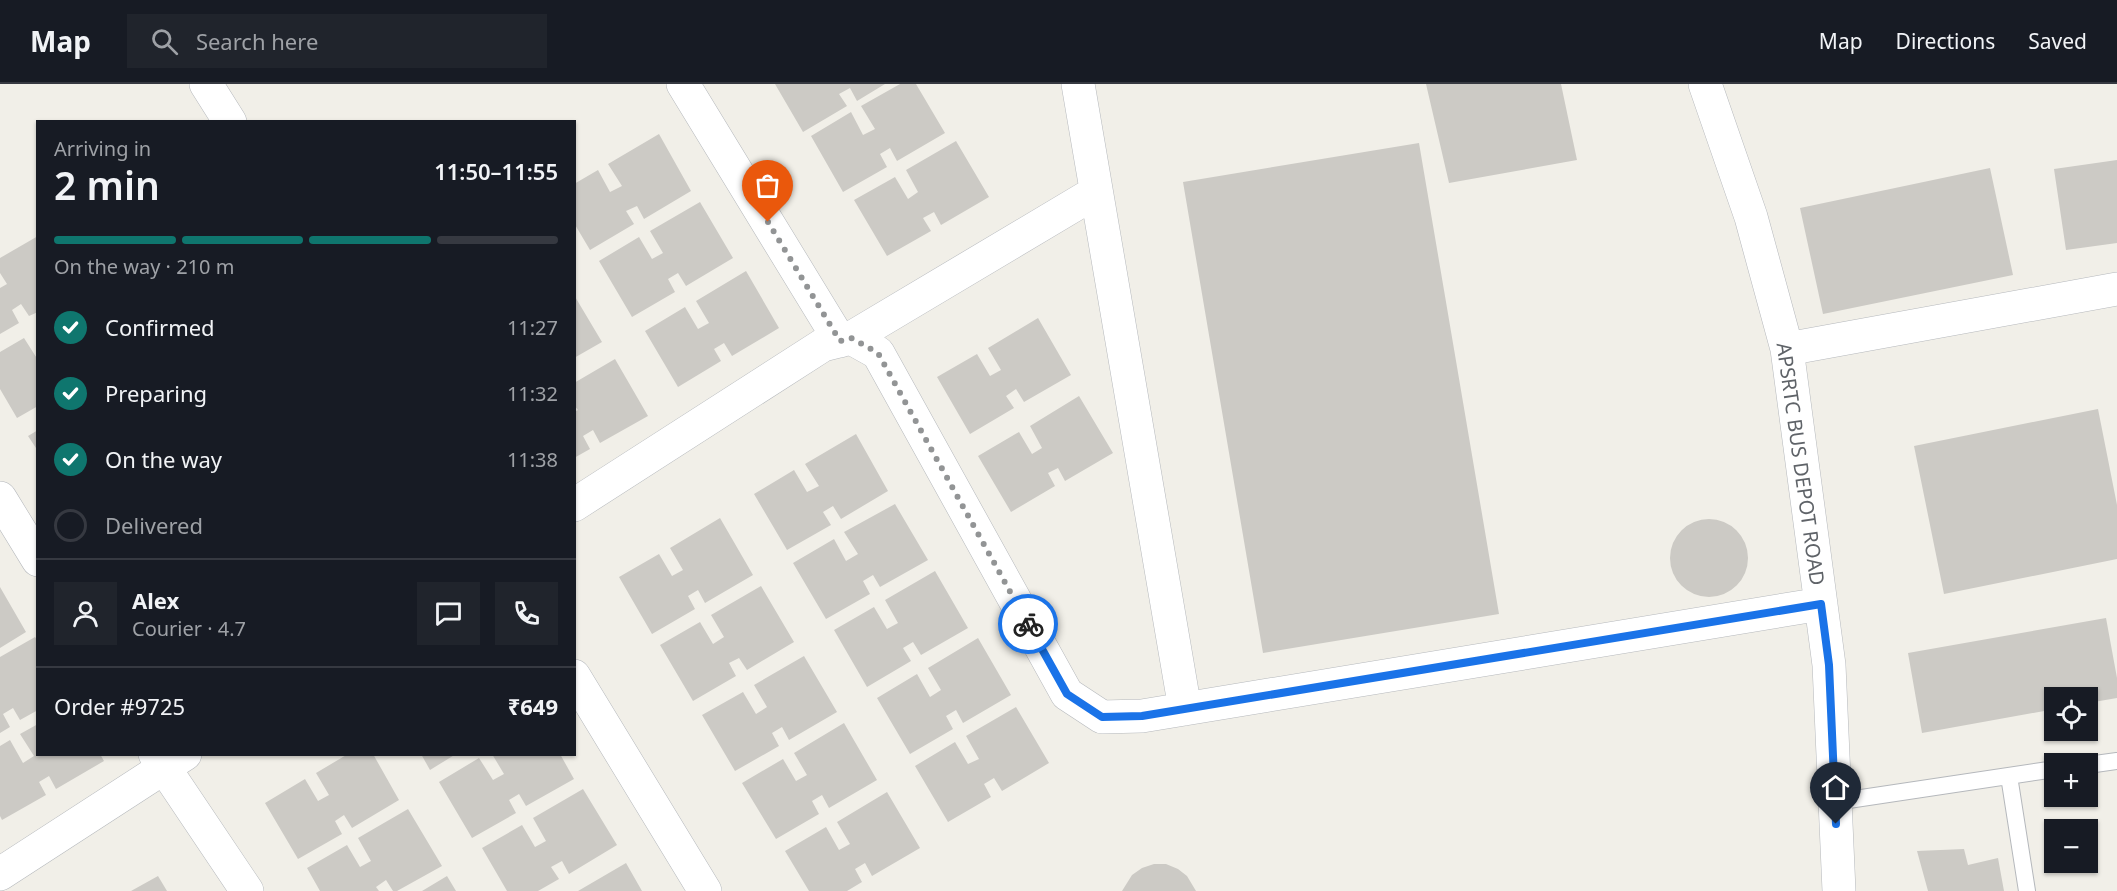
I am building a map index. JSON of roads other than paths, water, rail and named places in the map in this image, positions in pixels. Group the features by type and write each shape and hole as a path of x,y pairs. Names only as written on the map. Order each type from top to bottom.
{"street":[{"path":"206,84 229,120"},
{"path":"683,84 846,340 878,353 1067,694 1102,717 1142,716 1821,604"},
{"path":"1078,84 1185,709"},
{"name":"APSRTC BUS DEPOT ROAD","path":"1705,84 1751,217 1787,348 1829,665 1839,891"},
{"path":"576,504 824,345 846,340 1096,192"},
{"path":"1787,348 2117,289"},
{"path":"0,498 36,557"},
{"path":"576,679 705,891"},
{"path":"0,874 168,759 247,891"}],"lane":[{"path":"2098,763 2117,760"},
{"path":"1835,802 2044,771"},
{"path":"2009,776 2027,891"}]}
